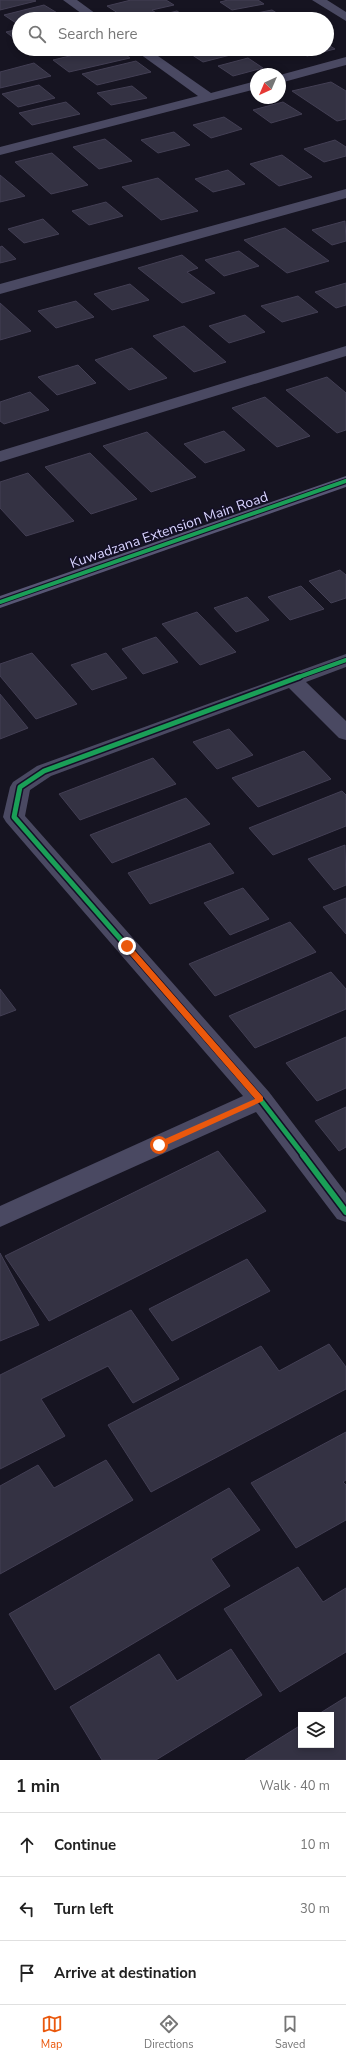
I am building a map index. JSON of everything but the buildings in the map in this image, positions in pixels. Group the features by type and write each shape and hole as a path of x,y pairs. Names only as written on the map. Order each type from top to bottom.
{"street":[{"path":"70,0 87,12"},
{"path":"318,0 346,17"},
{"path":"149,56 208,97"},
{"path":"286,77 346,62"},
{"path":"3,147 250,86"},
{"path":"0,289 346,193"},
{"path":"0,457 343,355"},
{"name":"Kuwadzana Extension Main Road","path":"0,602 346,481"},
{"path":"346,660 44,771 20,787 14,817 260,1099 346,1212"},
{"path":"293,680 346,733"},
{"path":"0,1217 260,1099"}],"cycle path":[{"path":"0,602 346,481"},
{"path":"346,660 44,771 20,787 14,817 260,1099 346,1212"}],"route":[{"path":"127,946 260,1099 159,1145"}]}
